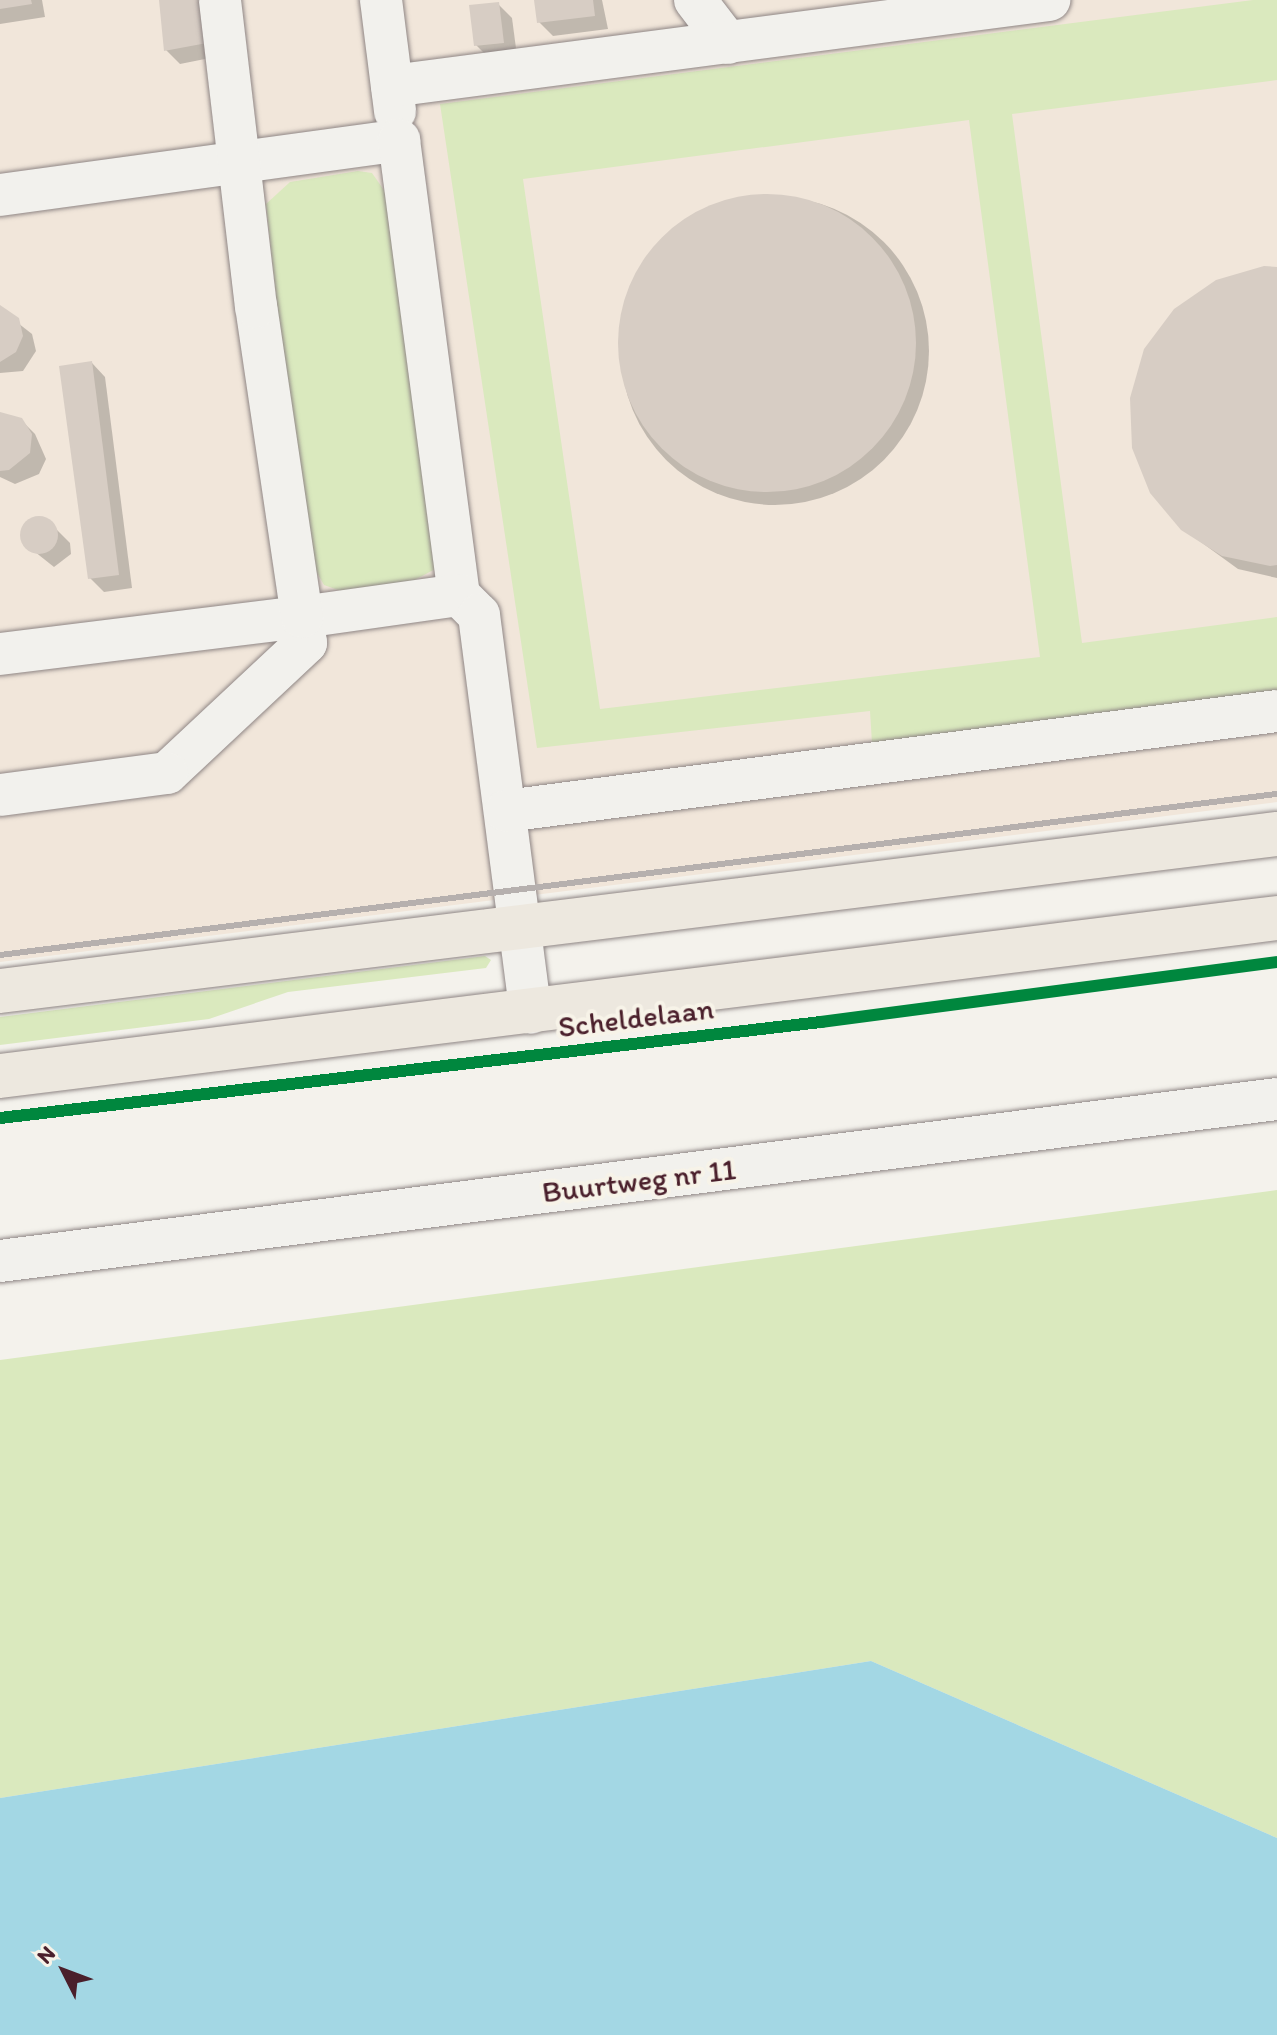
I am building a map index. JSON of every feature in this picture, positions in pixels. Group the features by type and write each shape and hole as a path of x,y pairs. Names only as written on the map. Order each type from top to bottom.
{"main road":[{"path":"0,991 1277,834"},
{"name":"Scheldelaan","path":"0,1076 531,1013 1277,918"}],"lane":[{"path":"0,795 167,773 306,643 256,307 220,0"},
{"path":"381,0 459,595 479,615 531,1013"},
{"path":"695,0 728,43"},
{"path":"392,86 1049,0"},
{"path":"0,195 399,140"},
{"path":"0,654 459,595"},
{"path":"506,811 1277,711"},
{"name":"Buurtweg nr 11","path":"0,1261 1277,1099"}],"shaded area":[{"path":"0,0 1277,0 1277,802 0,962"}],"green space":[{"path":"1253,0 1277,0 1277,80 1012,114 1082,643 1277,617 1277,692 872,743 870,711 537,748 440,104","holes":["969,120 1040,657 600,709 523,179"]},
{"path":"358,171 372,173 388,196 437,568 409,583 341,591 324,585 303,548 266,204 290,182"},
{"path":"485,956 491,960 486,968 288,992 209,1019 0,1045 0,1017"},
{"path":"1277,1190 1277,1838 871,1661 0,1798 0,1360"}],"water":[{"path":"871,1661 1277,1838 1277,2035 0,2035 0,1798"}],"building":[{"path":"0,0 31,0 32,4 0,9"},
{"path":"159,0 203,0 207,43 164,51"},
{"path":"534,0 593,0 595,16 537,23"},
{"path":"499,2 504,43 474,46 469,5"},
{"path":"767,194 796,197 824,205 850,219 872,238 891,260 905,286 913,314 916,343 913,372 905,400 891,426 872,448 850,467 824,481 796,489 767,492 738,489 710,481 684,467 662,448 643,426 629,400 621,372 618,343 621,314 629,286 643,260 662,238 684,219 710,205 738,197"},
{"path":"1264,266 1277,267 1277,565 1270,566 1222,556 1181,530 1150,493 1132,448 1130,398 1144,349 1174,309 1216,280"},
{"path":"0,305 19,318 23,336 16,352 0,362"},
{"path":"92,361 119,575 88,579 59,366"},
{"path":"0,412 22,418 32,434 30,453 9,470 0,471"},
{"path":"39,516 52,522 58,535 52,548 39,554 26,548 20,535 26,522"}],"railway":[{"path":"0,955 1277,794"}],"cycle path":[{"path":"0,1118 821,1022 1277,962"}]}
